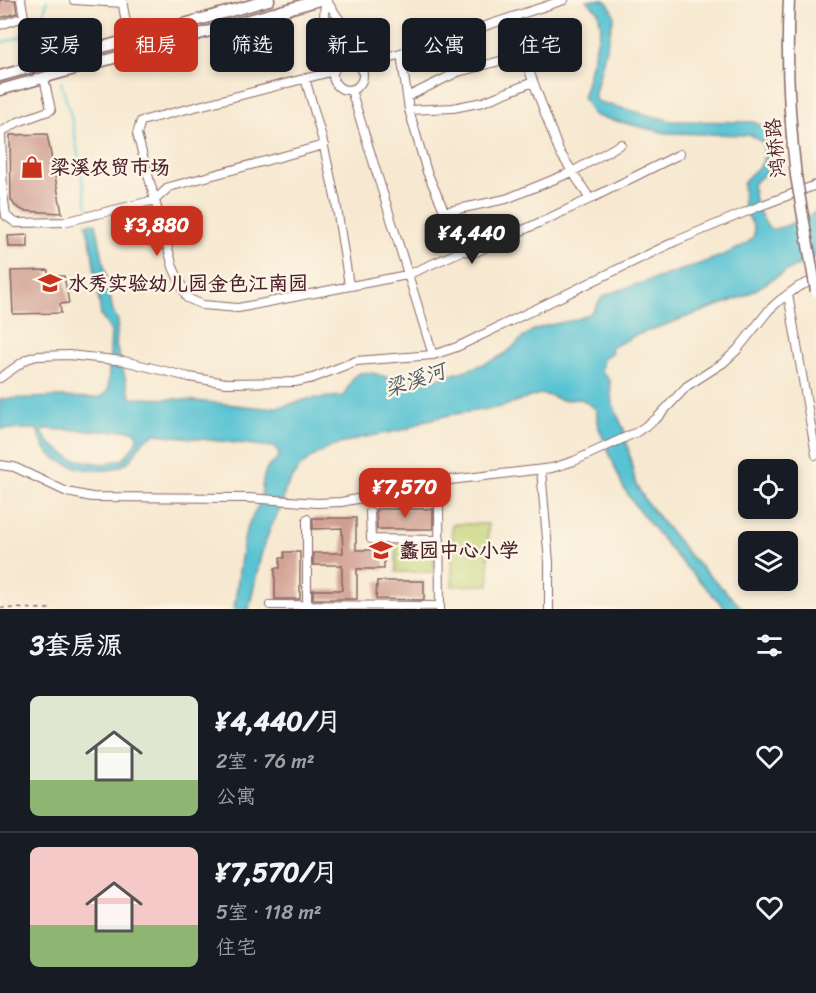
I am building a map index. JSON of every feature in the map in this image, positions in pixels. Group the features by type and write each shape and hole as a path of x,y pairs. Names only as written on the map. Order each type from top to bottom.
{"main road":[{"path":"198,20 269,0"},
{"path":"0,90 320,0"},
{"name":"鸿桥路","path":"789,0 790,130 816,291"},
{"path":"0,76 114,44"}],"street":[{"path":"0,26 24,17 21,0"},
{"path":"74,0 122,2 125,18"},
{"path":"324,18 326,0"},
{"path":"326,0 338,18"},
{"path":"390,58 564,0"},
{"path":"401,54 409,110 427,172 462,251"},
{"path":"407,97 458,72 498,62"},
{"path":"330,72 141,121 137,134 173,267 187,298 203,305 238,308 407,275 462,251 476,252 590,200 680,154"},
{"path":"334,72 337,85 351,90 362,81 361,72"},
{"path":"530,72 559,151 590,200"},
{"path":"44,78 51,110 18,122 1,132 1,193 6,216 16,223 64,222 155,200 169,187 324,145"},
{"path":"304,78 324,145 349,285"},
{"path":"409,110 453,108 483,102 533,82"},
{"path":"351,90 433,355"},
{"path":"444,212 506,199 572,172 621,144"},
{"path":"0,378 27,359 37,356 69,355 106,358 207,381 250,384 295,382 314,378 356,361 433,355 457,347 676,241 816,185"},
{"path":"0,465 14,467 67,492 92,498 248,498 316,503 341,502 433,482 495,473 541,470 574,461 637,432 657,418 687,386 723,363 737,350 769,310 798,287 816,279"},
{"path":"788,294 816,454"},
{"path":"541,470 548,533 549,609"},
{"path":"270,605 440,608 439,504"},
{"path":"370,512 371,539 440,540"},
{"path":"307,519 307,606"}],"path":[{"path":"0,608 50,609"}],"green space":[{"path":"452,524 488,524 489,585 452,586"},
{"path":"396,544 434,544 434,572 396,572"}],"water":[{"path":"586,0 605,0 614,16 594,97 598,102 672,121 753,122 759,125 771,138 777,163 753,184 756,203 764,220 771,230 786,226 816,212 816,257 786,271 745,296 634,336 610,348 612,352 603,359 601,371 610,381 612,403 624,430 636,485 647,503 690,556 743,609 726,609 675,555 635,505 623,487 599,428 596,409 581,399 560,400 539,394 501,407 449,415 423,421 407,429 360,438 330,447 312,457 298,469 285,490 282,505 261,555 249,609 234,609 244,540 247,527 260,502 265,474 278,457 279,452 274,447 156,434 144,440 132,458 123,465 105,470 94,470 73,466 54,457 45,449 37,429 0,429 0,399 96,398 103,396 108,390 111,331 101,316 86,224 96,223 113,312 118,321 116,346 131,398 175,399 265,408 284,406 309,399 343,396 353,378 363,373 372,373 396,380 421,381 466,370 500,357 536,329 587,315 593,311 604,296 708,261 745,244 753,237 754,229 744,207 743,184 762,164 763,143 751,135 666,133 596,116 592,113 583,97 601,26 598,11","holes":["43,429 128,430 136,432 138,437 124,459 103,464 72,459 49,443 42,433"]}],"building":[{"path":"0,0 15,0 17,13 0,18"},
{"name":"梁溪农贸市场","path":"47,134 62,213 24,211 15,206 11,200 10,135"},
{"path":"28,235 28,247 9,247 8,236"},
{"path":"48,270 48,276 64,276 69,303 60,304 61,313 13,314 11,271"},
{"path":"376,509 433,509 433,529 377,529"},
{"path":"313,518 356,518 356,550 384,550 384,569 357,569 357,599 313,599 313,590 342,590 342,565 313,565 313,553 343,553 342,528 313,529"},
{"path":"284,552 300,552 300,599 275,599 275,568 280,568 280,558 284,558"},
{"path":"377,581 424,581 424,600 376,599"}],"waterway":[{"path":"0,43 40,31 47,0"},
{"path":"61,82 72,120 87,206"}],"place":[{"name":"梁溪农贸市场","path":"32,167"},
{"name":"水秀实验幼儿园金色江南园","path":"50,283"},
{"name":"蠡园中心小学","path":"381,550"}],"water label":[{"name":"梁溪河","path":"415,380"}]}
